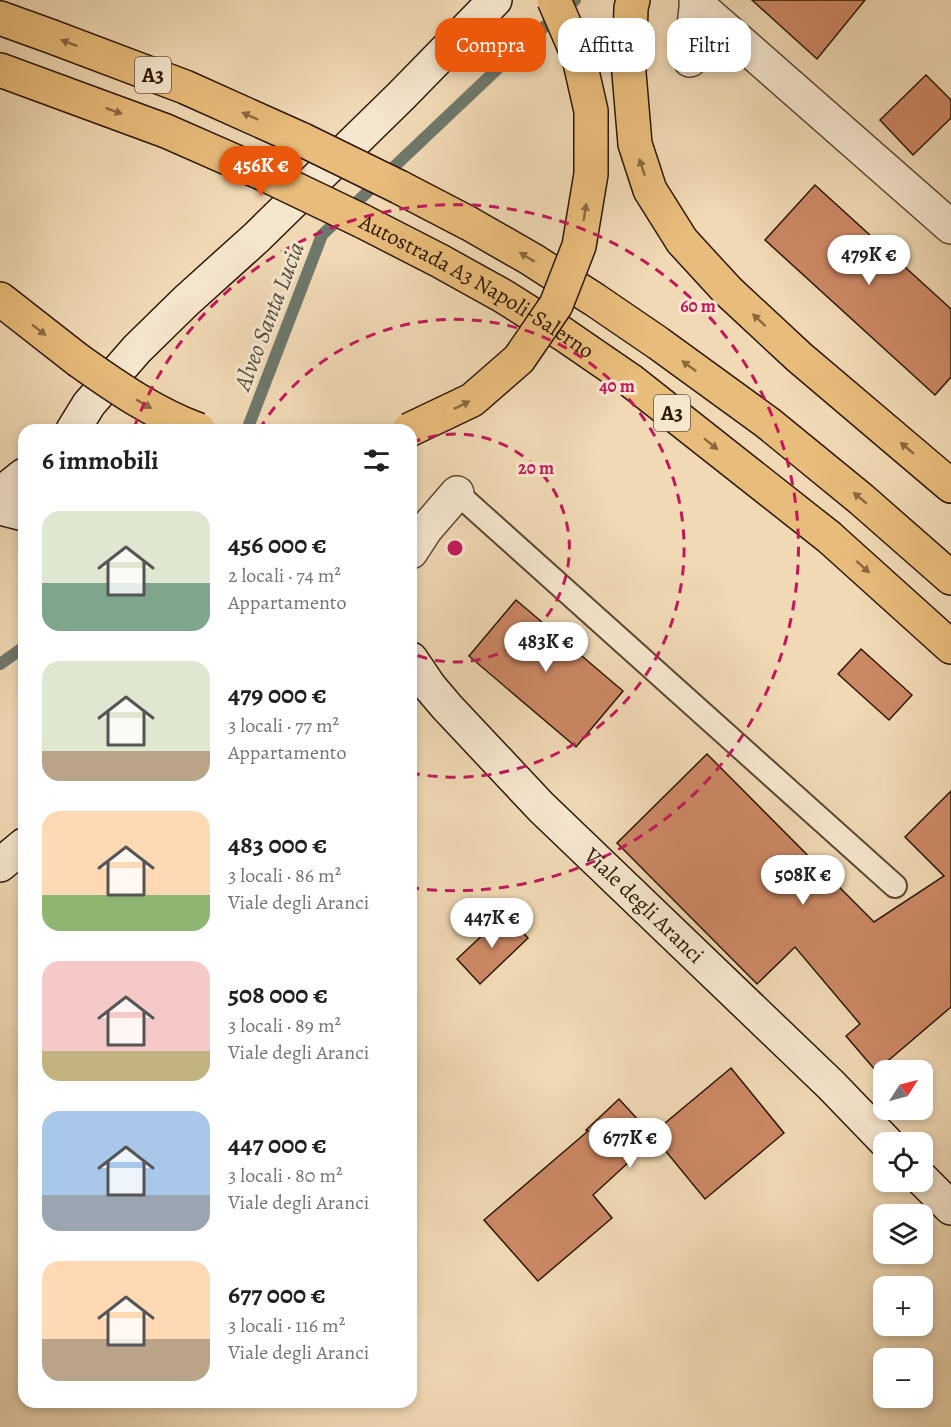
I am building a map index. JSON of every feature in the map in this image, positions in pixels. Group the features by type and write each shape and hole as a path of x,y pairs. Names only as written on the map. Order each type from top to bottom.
{"highway":[{"path":"417,427 472,400 519,359 556,305 579,246 591,174 591,111 579,58 554,0"},
{"path":"633,0 629,73 635,144 650,190 682,242 728,291 799,357 951,486"},
{"name":"A3","path":"0,18 185,87 303,140 470,224 531,259 596,300 768,423 861,499 951,578"},
{"name":"Autostrada A3 Napoli-Salerno","path":"9,75 166,130 362,221 503,296 630,380 829,537 951,647"},
{"path":"0,299 127,395 182,424"}],"main road":[{"path":"77,424 89,404 137,349 291,204 495,0"},
{"path":"695,18 697,2"},
{"path":"697,2 951,227"},
{"path":"0,494 18,480"},
{"path":"417,543 457,493"},
{"path":"0,508 18,512"},
{"name":"Viale degli Aranci","path":"417,668 447,707 541,807 831,1085 876,1132"},
{"path":"0,866 18,850"},
{"path":"933,1190 951,1208"}],"lane":[{"path":"457,493 895,886"}],"building":[{"path":"752,0 865,0 817,59"},
{"path":"926,75 951,100 951,118 913,155 880,120"},
{"path":"815,185 951,309 951,377 935,395 765,240"},
{"path":"516,600 623,691 576,747 469,656"},
{"path":"861,649 912,695 889,720 838,674"},
{"path":"707,754 874,922 944,876 905,837 951,791 951,1007 889,1060 873,1060 873,1068 846,1036 860,1024 795,947 757,984 617,843"},
{"path":"505,914 528,938 480,984 457,959"},
{"path":"731,1068 784,1133 705,1199 655,1138 593,1195 612,1218 538,1281 484,1220 588,1131 586,1130 619,1099 653,1136 652,1134"}],"waterway":[{"name":"Alveo Santa Lucia","path":"249,424 322,235 512,55 575,0"},
{"name":"Alveo Santa Lucia","path":"0,664 18,651"}]}
